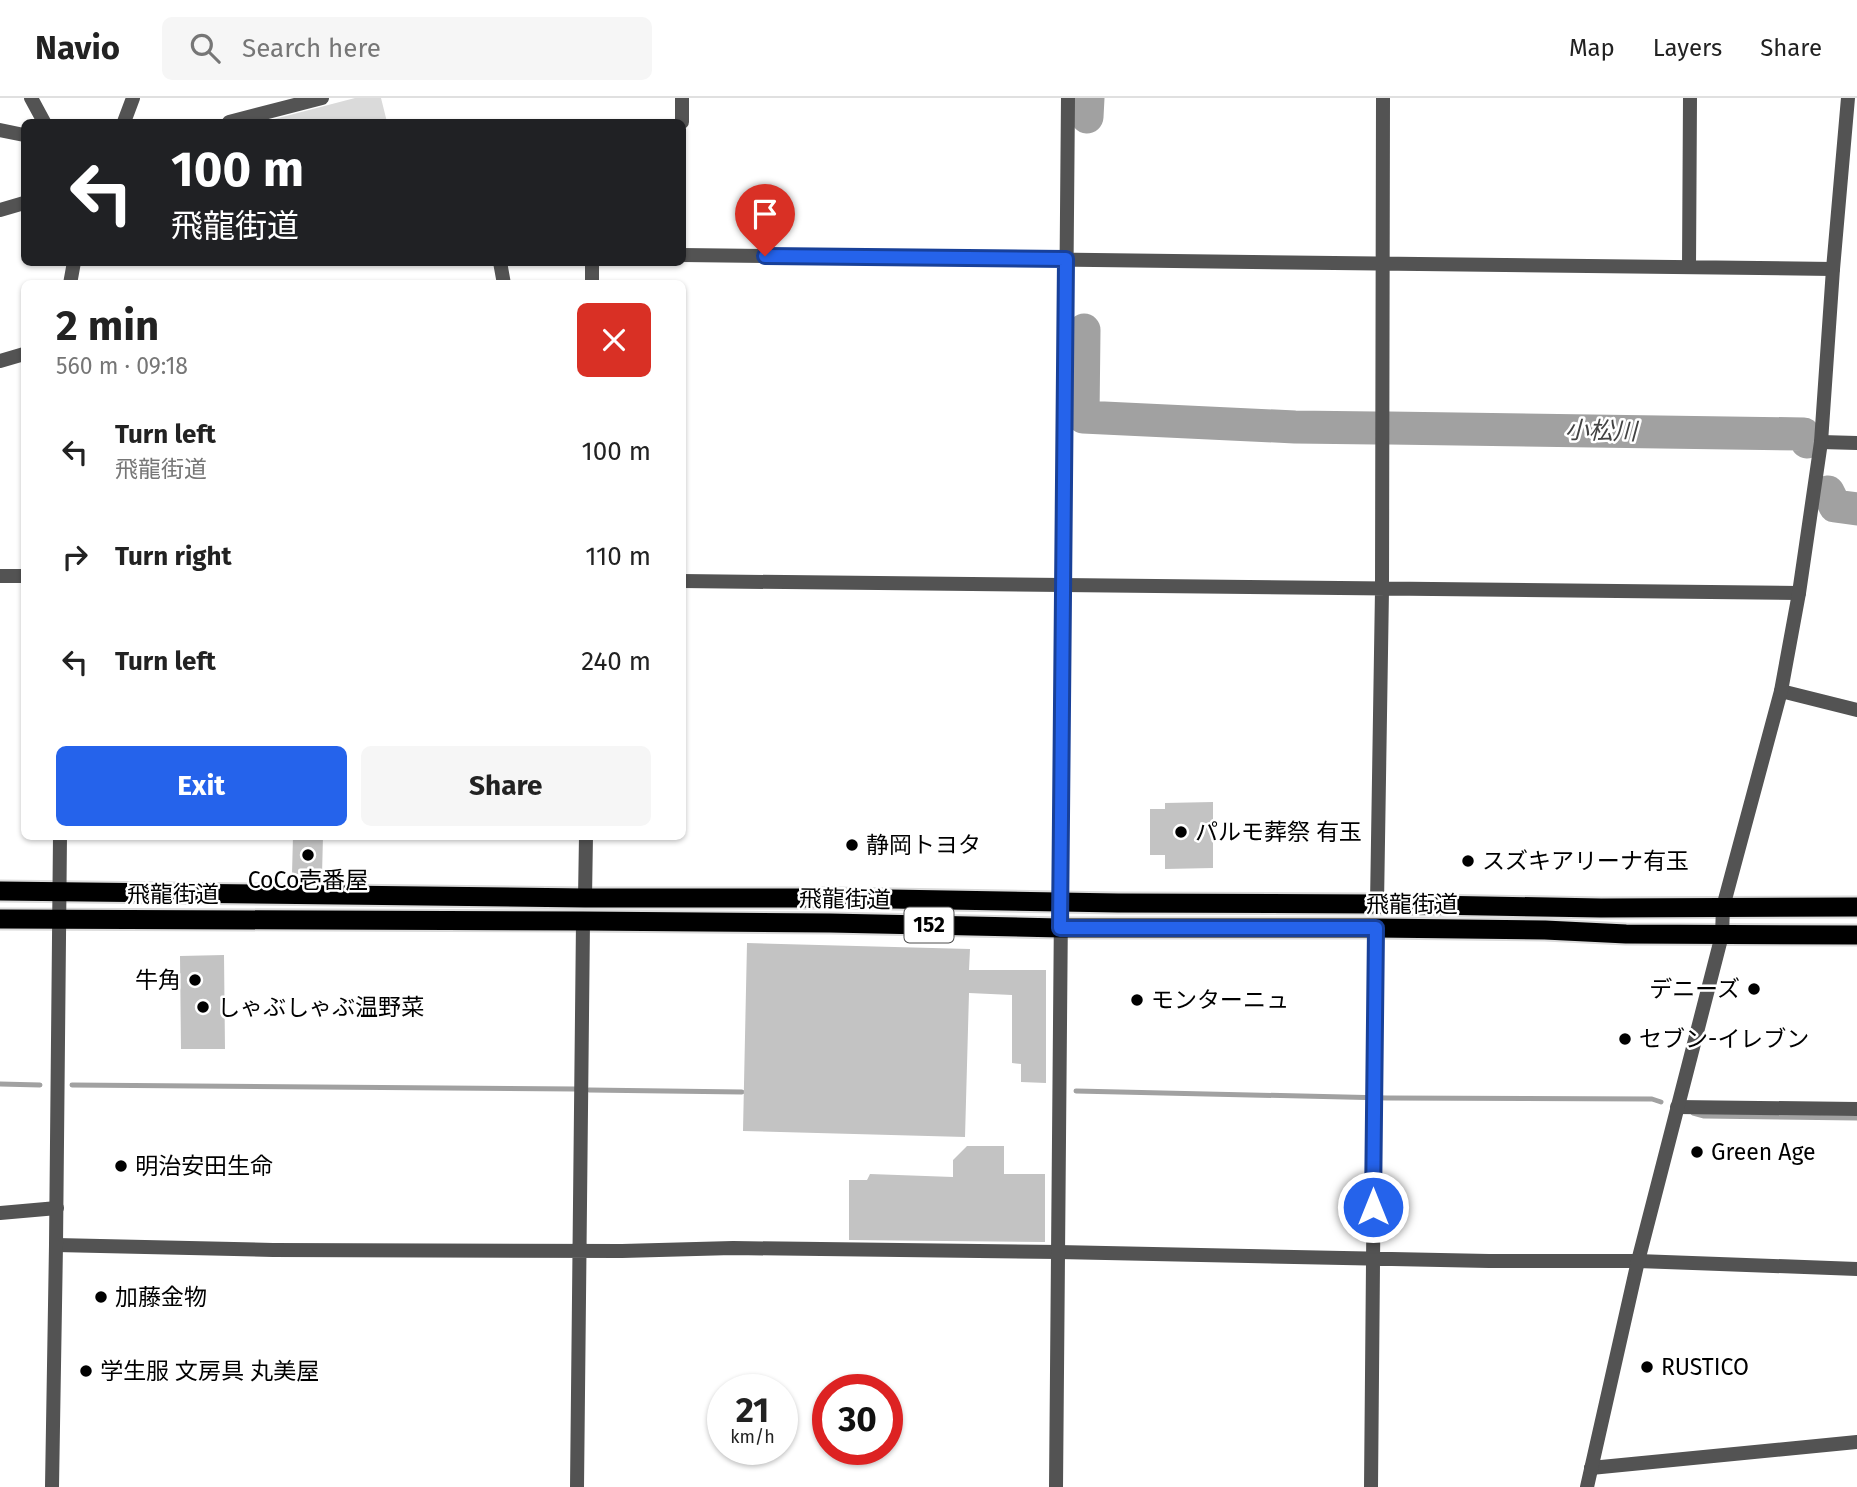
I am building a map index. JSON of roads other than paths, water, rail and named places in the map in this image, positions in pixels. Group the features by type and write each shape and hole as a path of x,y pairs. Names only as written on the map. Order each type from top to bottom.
{"highway":[{"name":"飛龍街道","path":"0,891 1601,908 1857,906"},
{"name":"飛龍街道","path":"0,919 583,920 1060,928 1376,928 1626,934 1857,935"}],"street":[{"path":"31,98 42,119"},
{"path":"125,119 133,98"},
{"path":"241,119 322,98"},
{"path":"682,98 682,119"},
{"path":"1056,1487 1068,98"},
{"path":"1377,904 1382,590 1383,98"},
{"path":"1689,266 1690,98"},
{"path":"1587,1487 1638,1261 1722,935 1723,907 1781,691 1799,593 1821,442 1833,269 1852,115 1848,98"},
{"path":"0,130 21,134"},
{"path":"0,210 21,204"},
{"path":"686,255 1833,269"},
{"path":"0,361 21,355"},
{"path":"1821,442 1857,443"},
{"path":"0,576 21,576"},
{"path":"686,581 1799,593"},
{"path":"1781,691 1857,710"},
{"path":"52,1487 60,840"},
{"path":"585,898 586,840"},
{"path":"577,1487 583,920"},
{"path":"1371,1487 1376,928"},
{"path":"1677,1107 1857,1109"},
{"path":"0,1213 57,1208"},
{"path":"56,1245 273,1250 733,1248 1058,1252 1373,1259 1638,1261 1857,1269"},
{"path":"1591,1468 1857,1443"}],"waterway":[{"name":"小松川","path":"1087,117 1088,98"},
{"name":"小松川","path":"1084,330 1083,417 1375,428"},
{"name":"小松川","path":"1389,428 1804,434 1807,442"},
{"name":"小松川","path":"1828,492 1835,506 1857,509"},
{"path":"0,1084 40,1085"},
{"path":"72,1085 575,1089"},
{"path":"589,1090 742,1092"},
{"path":"1076,1091 1387,1098 1652,1099 1661,1102"},
{"path":"1693,1113 1704,1116 1857,1118"}],"place":[{"name":"パルモ葬祭 有玉","path":"1181,832"},
{"name":"静岡トヨタ","path":"852,845"},
{"name":"CoCo壱番屋","path":"308,855"},
{"name":"スズキアリーナ有玉","path":"1468,861"},
{"name":"牛角","path":"195,980"},
{"name":"デニーズ","path":"1754,989"},
{"name":"モンターニュ","path":"1137,1000"},
{"name":"しゃぶしゃぶ温野菜","path":"203,1007"},
{"name":"セブン-イレブン","path":"1625,1039"},
{"name":"Green Age","path":"1697,1152"},
{"name":"明治安田生命","path":"121,1166"},
{"name":"加藤金物","path":"101,1297"},
{"name":"RUSTICO","path":"1647,1367"},
{"name":"学生服 文房具 丸美屋","path":"86,1371"}]}
